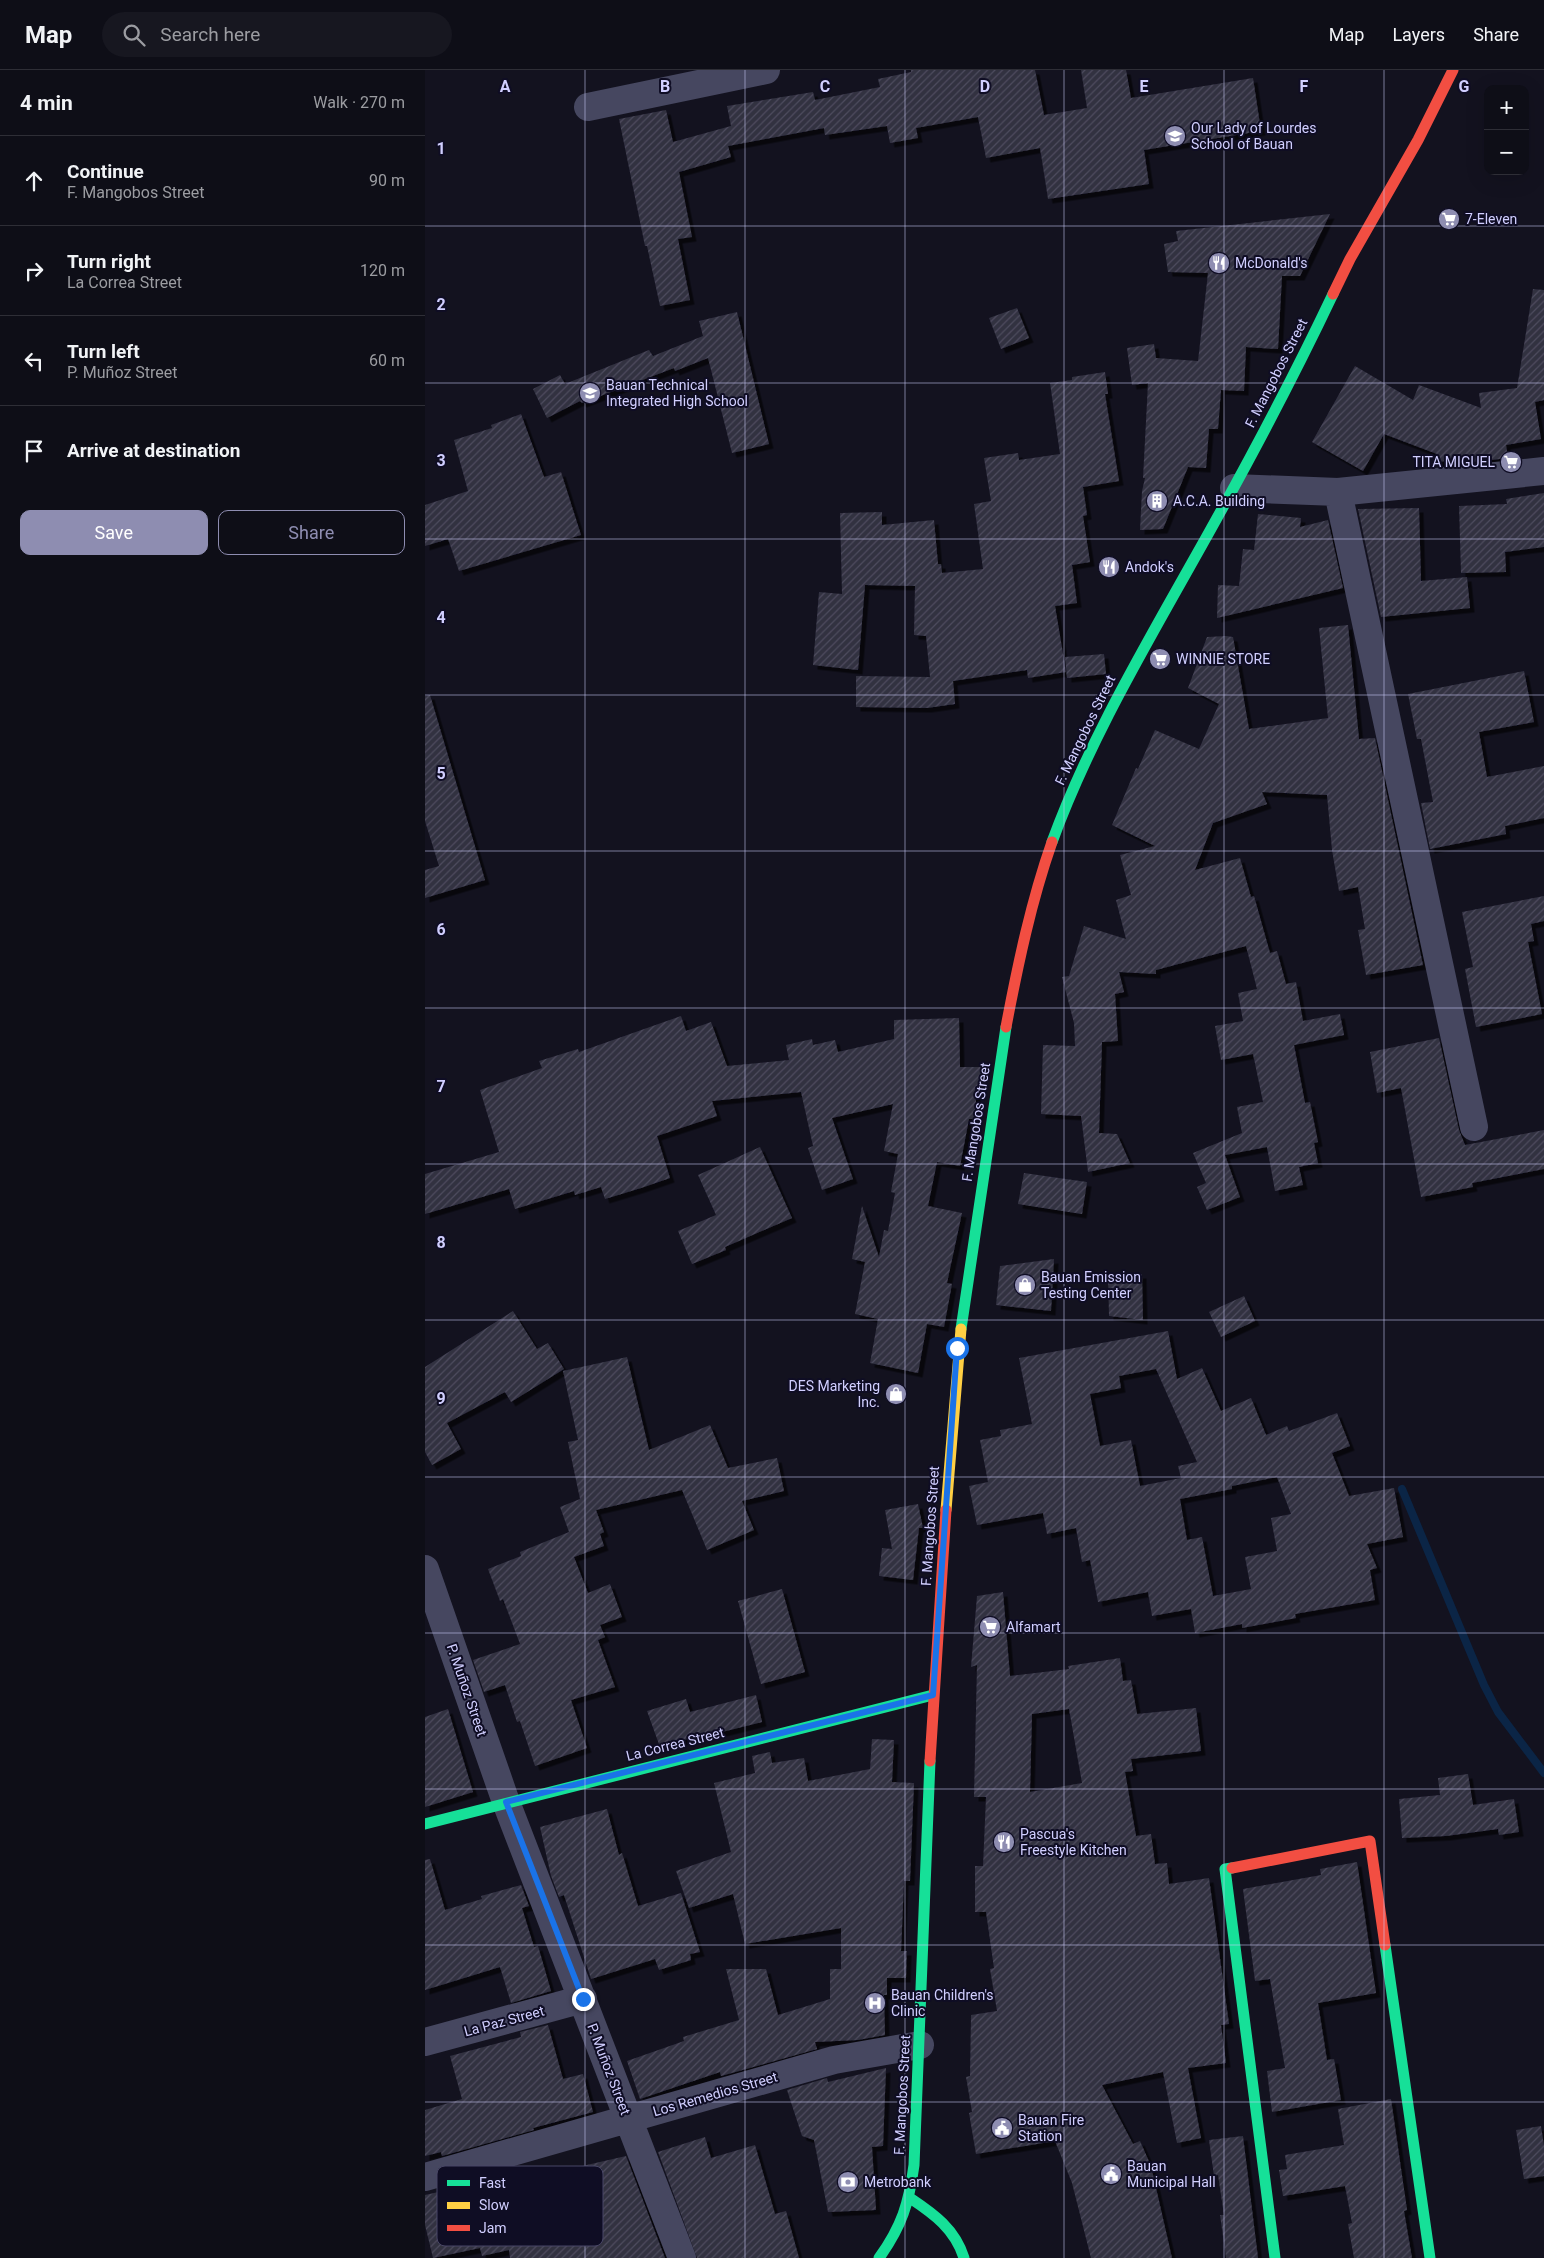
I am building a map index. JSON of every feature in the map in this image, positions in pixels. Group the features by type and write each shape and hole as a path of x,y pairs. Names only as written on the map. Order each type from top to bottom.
{"main road":[{"name":"F. Mangobos Street","path":"879,2258 893,2240 910,2198 920,2045 933,1695 957,1348 1002,1052 1019,956 1041,873 1068,798 1123,685 1234,488 1314,335 1350,259 1418,140 1453,70"},
{"name":"La Correa Street","path":"425,1824 933,1695"},
{"path":"1275,2258 1225,1869 1370,1841 1431,2258"},
{"path":"910,2198 942,2220 953,2234 964,2258"}],"street":[{"path":"588,106 766,70"},
{"path":"1234,488 1338,492 1544,471"},
{"path":"1338,492 1474,1127"},
{"name":"P. Muñoz Street","path":"425,1569 506,1802 682,2258"},
{"name":"La Paz Street","path":"425,2042 583,1999"},
{"name":"Los Remedios Street","path":"461,2166 834,2060 920,2045"}],"building":[{"path":"911,70 1035,70 1044,115 1087,108 1081,70 1126,70 1131,98 1253,78 1261,131 1144,150 1149,184 1048,199 1040,148 986,158 978,117 916,128 918,138 890,143 887,126 825,135 824,128 728,146 731,157 679,172 692,237 678,239 690,300 660,306 647,246 645,246 619,119 666,110 673,142 731,126 727,106 813,92 815,100 880,87 878,79 911,72"},
{"path":"1330,214 1300,276 1282,276 1278,349 1246,347 1244,391 1221,390 1218,429 1209,429 1206,468 1188,467 1163,529 1140,530 1142,491 1145,478 1143,478 1148,383 1132,385 1127,348 1154,344 1156,358 1198,361 1208,273 1168,272 1164,244 1178,241 1176,231"},
{"path":"1533,289 1544,290 1544,400 1535,402 1541,439 1506,445 1508,458 1474,462 1473,457 1438,462 1437,454 1384,434 1363,471 1312,442 1355,366 1413,400 1419,385 1481,408 1479,393 1517,388"},
{"path":"1017,308 1029,338 1001,349 989,318"},
{"path":"737,312 769,444 732,453 708,358 675,371 674,368 582,403 580,401 547,418 533,389 560,375 565,384 649,350 653,356 703,336 699,321"},
{"path":"1105,372 1108,394 1105,394 1119,481 1083,487 1087,515 1083,516 1090,562 1072,565 1077,603 1055,606 1066,672 1028,678 1027,670 953,681 955,704 927,708 856,707 856,676 930,677 926,636 914,635 915,586 865,585 858,670 813,665 819,592 842,594 840,513 882,512 882,525 934,520 938,564 941,564 942,573 983,569 974,504 991,501 984,458 1018,453 1019,460 1060,454 1050,383 1072,380 1072,377"},
{"path":"521,414 544,477 561,472 581,535 459,571 448,539 425,546 425,505 468,491 454,440 492,428 491,425"},
{"path":"1544,493 1544,547 1505,552 1506,572 1461,573 1459,506 1507,504 1506,499"},
{"path":"1419,508 1421,581 1467,577 1470,608 1381,617 1358,509"},
{"path":"1258,514 1301,518 1300,527 1328,520 1343,588 1217,618 1218,585 1239,586 1243,549 1254,550"},
{"path":"1348,625 1359,739 1375,738 1423,965 1366,975 1358,930 1365,929 1358,887 1339,891 1332,850 1327,795 1262,792 1267,804 1213,823 1195,870 1240,858 1251,897 1254,896 1270,953 1277,951 1286,984 1296,982 1303,1021 1340,1014 1344,1035 1294,1045 1305,1103 1310,1102 1318,1142 1314,1143 1318,1163 1299,1167 1303,1185 1275,1191 1267,1147 1225,1155 1240,1197 1207,1210 1197,1187 1206,1183 1193,1153 1242,1133 1237,1107 1263,1102 1253,1054 1221,1060 1215,1026 1243,1021 1238,993 1257,989 1246,946 1156,970 1156,974 1119,972 1124,992 1115,994 1118,1041 1102,1042 1099,1133 1117,1134 1130,1163 1088,1172 1081,1116 1041,1114 1043,1045 1075,1046 1074,1023 1062,977 1069,976 1084,926 1126,939 1116,900 1131,895 1120,855 1155,846 1112,825 1136,768 1138,769 1155,730 1199,749 1219,704 1188,688 1207,637 1233,637 1249,729 1328,718 1319,628"},
{"path":"1104,654 1106,674 1067,678 1065,657"},
{"path":"1524,671 1534,722 1479,732 1487,777 1544,766 1544,818 1505,826 1506,834 1430,849 1421,803 1433,802 1421,739 1417,739 1408,694"},
{"path":"430,695 485,880 425,898 425,870 439,866 425,821 425,696"},
{"path":"1544,896 1544,921 1531,924 1534,941 1528,942 1542,1014 1476,1027 1465,969 1473,967 1462,912"},
{"path":"681,1016 686,1031 711,1022 727,1066 789,1060 786,1045 812,1039 813,1045 835,1040 838,1052 894,1039 894,1020 959,1018 960,1067 982,1067 982,1080 980,1091 976,1091 976,1119 969,1119 960,1166 937,1162 928,1206 962,1213 947,1283 952,1284 944,1327 927,1324 918,1373 870,1363 878,1319 855,1314 865,1262 852,1259 862,1206 879,1257 884,1230 888,1231 895,1193 891,1192 898,1154 884,1151 893,1104 832,1118 853,1179 822,1190 808,1148 813,1146 801,1092 712,1101 717,1116 657,1136 670,1178 641,1188 605,1199 601,1187 575,1195 574,1191 515,1209 509,1189 425,1214 425,1174 499,1152 480,1090 542,1068 539,1061 578,1049 579,1052"},
{"path":"1439,1038 1459,1130 1465,1145 1544,1130 1544,1169 1472,1183 1473,1187 1421,1197 1401,1088 1377,1093 1370,1052"},
{"path":"760,1147 792,1218 725,1247 726,1250 692,1264 678,1231 716,1215 698,1175"},
{"path":"1024,1173 1087,1182 1082,1214 1018,1204"},
{"name":"Bauan Emission Testing Center","path":"1054,1259 1051,1311 996,1305 1000,1266"},
{"path":"1142,1274 1143,1320 1109,1316 1108,1275"},
{"path":"1244,1296 1255,1321 1221,1337 1209,1312"},
{"path":"513,1311 537,1349 548,1343 564,1369 511,1402 505,1392 447,1423 461,1449 432,1465 425,1452 425,1367"},
{"path":"1168,1331 1177,1379 1202,1368 1221,1411 1251,1398 1266,1435 1287,1426 1289,1431 1337,1413 1350,1446 1332,1453 1349,1496 1394,1488 1403,1537 1367,1544 1377,1568 1370,1570 1375,1600 1295,1614 1296,1618 1242,1628 1242,1624 1195,1633 1191,1609 1152,1616 1148,1592 1098,1602 1090,1560 1082,1562 1076,1528 1047,1534 1043,1513 977,1525 969,1486 988,1482 980,1440 1001,1436 1000,1430 1032,1424 1019,1358","holes":["1156,1369 1197,1462 1178,1466 1181,1478 1140,1486 1131,1440 1100,1446 1090,1394 1121,1388 1119,1376","1277,1477 1291,1514 1271,1518 1277,1551 1245,1557 1251,1589 1213,1596 1202,1537 1187,1540 1180,1499 1232,1489 1232,1486"]},
{"path":"627,1357 649,1450 710,1425 728,1468 777,1458 784,1491 742,1501 754,1530 707,1550 682,1490 596,1510 604,1532 600,1534 604,1546 574,1557 588,1593 610,1584 622,1617 600,1625 605,1637 598,1640 615,1687 571,1700 587,1748 535,1766 520,1721 517,1722 505,1685 484,1692 473,1660 520,1644 503,1599 500,1601 488,1569 521,1556 520,1552 569,1532 560,1507 580,1499 568,1442 578,1440 563,1371"},
{"path":"918,1504 923,1528 919,1528 913,1580 879,1576 882,1548 892,1549 885,1510"},
{"path":"782,1589 805,1672 761,1684 738,1601"},
{"path":"1003,1592 1010,1676 1069,1669 1068,1666 1120,1658 1123,1681 1131,1680 1137,1714 1196,1708 1201,1751 1131,1759 1133,1771 1125,1772 1136,1836 1151,1834 1155,1864 1167,1863 1169,1884 1209,1878 1229,2024 1221,2025 1226,2063 1188,2068 1201,2138 1177,2143 1163,2072 1102,2085 1133,2144 1140,2141 1151,2166 1172,2258 1091,2258 1072,2183 1055,2141 976,2154 969,2113 972,2112 966,2077 970,2076 971,2015 997,2011 990,1969 994,1968 986,1912 975,1912 975,1866 983,1866 986,1797 974,1797 977,1665 971,1667 977,1596","holes":["1069,1709 1082,1783 1030,1792 1032,1714"]},
{"path":"756,1695 762,1722 718,1733 718,1730 660,1747 647,1711 686,1699 690,1712"},
{"path":"448,1709 473,1792 425,1807 425,1717"},
{"path":"872,1739 894,1740 892,1782 914,1783 910,1881 904,1881 901,1951 907,1951 906,1978 887,1978 887,1995 884,1995 885,2035 858,2040 815,2042 817,2049 721,2076 720,2072 640,2099 627,2061 684,2041 683,2037 739,2020 726,1969 766,1969 778,2015 830,1999 830,1969 841,1969 841,1928 745,1944 733,1894 689,1908 676,1871 731,1852 714,1783 755,1773 752,1756 770,1752 772,1763 804,1758 808,1781 870,1769"},
{"path":"1468,1774 1473,1805 1514,1799 1519,1832 1499,1835 1498,1829 1446,1836 1402,1838 1399,1799 1440,1795 1438,1778"},
{"path":"607,1809 619,1855 622,1853 638,1906 681,1893 700,1952 690,1954 691,1960 659,1970 655,1959 591,1979 564,1895 559,1897 551,1876 540,1827"},
{"path":"430,1859 445,1910 482,1899 481,1896 521,1885 529,1906 522,1908 534,1947 538,1946 551,1991 511,2003 500,1967 425,1990 425,1860"},
{"path":"1357,1862 1376,1993 1318,2003 1327,2060 1334,2059 1341,2100 1272,2112 1267,2071 1285,2068 1270,1979 1255,1981 1243,1889 1321,1875 1320,1869"},
{"path":"548,2025 563,2079 583,2074 593,2112 442,2156 441,2152 425,2156 425,2110 462,2099 450,2056 521,2037 520,2032"},
{"path":"886,2068 883,2146 872,2147 876,2210 828,2212 814,2140 802,2136 787,2090 827,2078 828,2082"},
{"path":"1391,2099 1407,2210 1404,2211 1412,2258 1354,2258 1348,2224 1352,2223 1345,2186 1283,2196 1279,2170 1287,2169 1285,2155 1344,2145 1338,2109"},
{"path":"1541,2126 1544,2146 1544,2176 1524,2179 1516,2130"},
{"path":"1243,2136 1258,2258 1226,2258 1220,2215 1224,2215 1218,2175 1214,2176 1209,2140"},
{"path":"705,2137 711,2158 755,2145 775,2214 786,2211 799,2258 697,2258 658,2152"},
{"path":"626,2156 665,2258 510,2258 509,2250 482,2256 480,2248 433,2258 425,2225 425,2195 437,2192 437,2246 603,2246 603,2166 582,2166"}],"waterway":[{"path":"1402,1489 1484,1685 1498,1712 1544,1773"}],"traffic: fast":[{"path":"1052,842 1081,771 1115,702 1264,432 1333,294"},
{"path":"961,1329 1006,1027"},
{"path":"425,1824 933,1695"},
{"path":"879,2258 899,2225 907,2203 914,2165 930,1761"},
{"path":"1232,1868 1225,1869 1275,2258"},
{"path":"1385,1945 1430,2258"},
{"path":"910,2198 943,2223 955,2239 964,2258"}],"traffic: slow":[{"path":"946,1510 961,1329"}],"traffic: jam":[{"path":"1333,294 1350,259 1418,140 1453,70"},
{"path":"1006,1027 1026,933 1052,842"},
{"path":"930,1761 946,1510"},
{"path":"1232,1868 1370,1841 1385,1945"}],"place":[{"name":"Our Lady of Lourdes School of Bauan","path":"1175,136"},
{"name":"7-Eleven","path":"1449,219"},
{"name":"McDonald's","path":"1219,263"},
{"name":"Bauan Technical Integrated High School","path":"590,393"},
{"name":"TITA MIGUEL","path":"1511,462"},
{"name":"A.C.A. Building","path":"1157,501"},
{"name":"Andok's","path":"1109,567"},
{"name":"WINNIE STORE","path":"1160,659"},
{"name":"Bauan Emission Testing Center","path":"1025,1285"},
{"name":"DES Marketing Inc.","path":"896,1394"},
{"name":"Alfamart","path":"990,1627"},
{"name":"Pascua's Freestyle Kitchen","path":"1004,1842"},
{"name":"Bauan Children's Clinic","path":"875,2003"},
{"name":"Bauan Fire Station","path":"1002,2128"},
{"name":"Bauan Municipal Hall","path":"1111,2174"},
{"name":"Metrobank","path":"848,2182"}],"route":[{"path":"583,1999 506,1802 933,1695 957,1348"}]}
